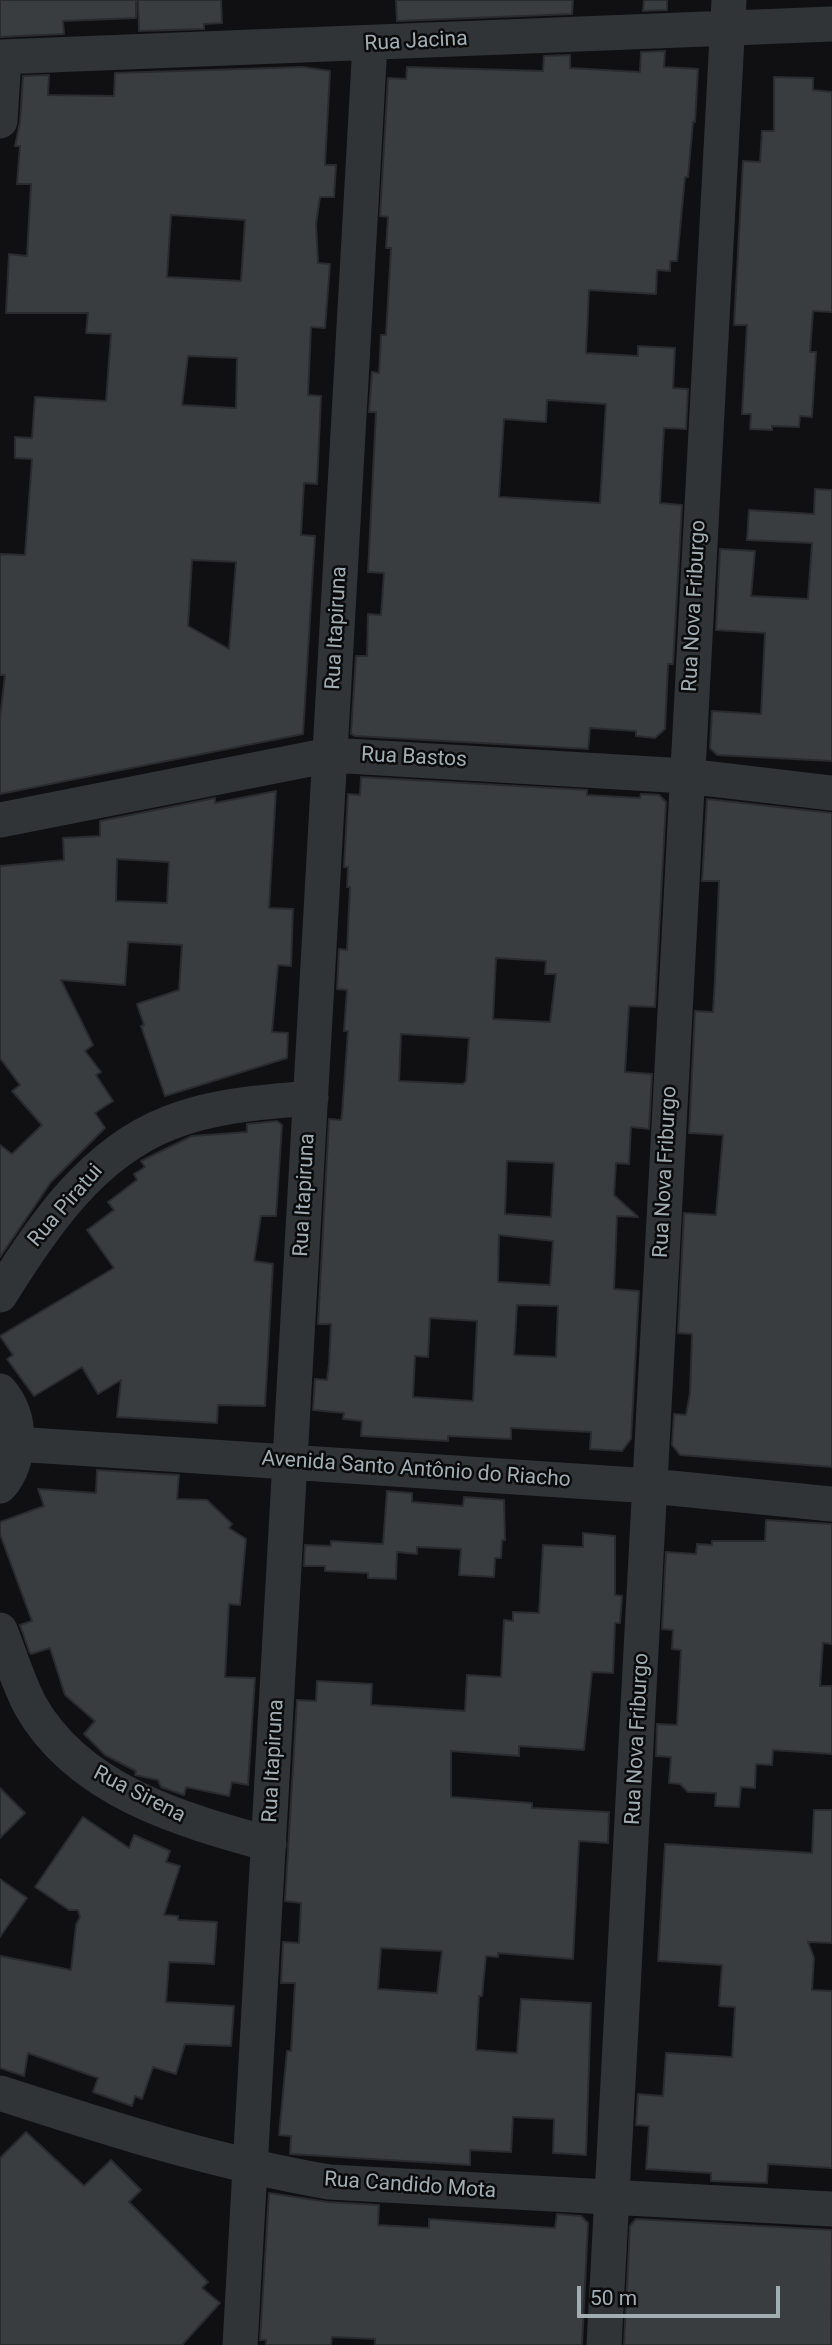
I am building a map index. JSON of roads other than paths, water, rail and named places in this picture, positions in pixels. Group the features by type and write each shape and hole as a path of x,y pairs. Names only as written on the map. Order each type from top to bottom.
{"street":[{"name":"Rua Jacina","path":"2,57 370,44 728,13 832,24"},
{"name":"Rua Nova Friburgo","path":"604,2345 614,2198 686,776 728,13"},
{"name":"Rua Itapiruna","path":"240,2345 370,44"},
{"path":"0,121 2,57"},
{"name":"Rua Bastos","path":"0,820 330,755 686,776 832,793"},
{"name":"Rua Piratui","path":"0,1295 26,1252 77,1188 114,1153 169,1123 239,1104 311,1098"},
{"path":"0,1391 15,1419 9,1444 13,1464 0,1486"},
{"name":"Avenida Santo Antônio do Riacho","path":"9,1444 651,1486 832,1504"},
{"name":"Rua Sirena","path":"0,1630 30,1705 53,1736 83,1765 125,1793 186,1821 269,1844"},
{"name":"Rua Candido Mota","path":"0,2093 134,2137 248,2168 329,2182 832,2209"}]}
